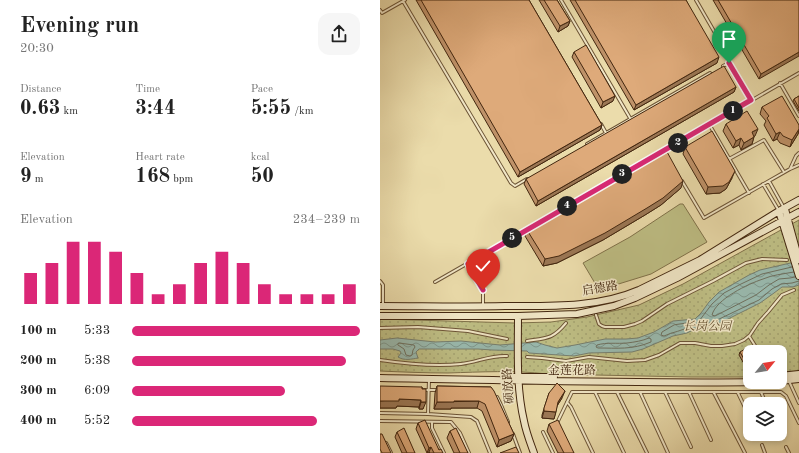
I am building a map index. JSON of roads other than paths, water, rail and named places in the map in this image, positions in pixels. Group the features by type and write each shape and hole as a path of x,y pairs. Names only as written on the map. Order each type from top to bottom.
{"street":[{"name":"启德路","path":"382,306 574,305 613,299 630,294 700,260 799,200"},
{"path":"782,210 799,260"},
{"name":"启德路","path":"380,316 518,316 578,314 614,306 635,298 677,278 799,212"},
{"path":"785,220 799,276"},
{"name":"硕放路","path":"518,316 521,404 524,421 534,453"},
{"path":"787,375 799,374"},
{"name":"金莲花路","path":"380,377 743,380"},
{"name":"金莲花路","path":"519,379 743,382"},
{"path":"788,380 799,379"}],"lane":[{"path":"561,0 630,119"},
{"path":"696,0 726,52 729,63 751,100"},
{"path":"380,10 382,14 404,1 511,183 515,186 531,177"},
{"path":"722,67 729,63"},
{"path":"586,145 716,70"},
{"path":"435,282 799,73"},
{"path":"780,83 799,116"},
{"path":"598,120 606,133"},
{"path":"709,124 749,192"},
{"path":"730,159 764,140 784,172"},
{"path":"664,151 668,158"},
{"path":"790,169 799,153"},
{"path":"680,178 704,218 799,165"},
{"path":"769,181 782,210"},
{"path":"763,184 782,210"},
{"path":"596,315 599,324 605,327 624,327 635,324 667,304 746,263 762,260 787,260"},
{"path":"468,264 483,290 483,306"},
{"path":"380,281 382,285 382,306"},
{"path":"527,357 566,361 589,357 645,360 659,355 680,343 722,346 740,342 749,336 758,323 784,293 794,290"},
{"path":"527,341 553,336 559,332 566,323"},
{"path":"380,328 418,327 468,331 507,339"},
{"path":"749,336 755,345"},
{"path":"380,360 411,364 445,365 463,363 494,356 507,356"},
{"path":"428,414 429,378"},
{"path":"788,380 799,403"},
{"path":"422,390 443,390"},
{"path":"558,426 557,422 572,392 781,392 786,396 799,423"},
{"path":"595,392 624,453"},
{"path":"618,392 647,453"},
{"path":"640,392 668,453"},
{"path":"665,392 691,447"},
{"path":"689,392 711,440"},
{"path":"738,392 743,403"},
{"path":"761,392 763,397"},
{"path":"714,393 745,453"},
{"path":"496,396 502,405 510,426"},
{"path":"567,402 571,407 593,453"},
{"path":"380,414 469,416 474,418 476,421 490,453"},
{"path":"380,421 451,422 460,433 469,453"},
{"path":"432,422 432,428 444,453"},
{"path":"543,432 553,453"},
{"path":"513,434 520,453"},
{"path":"386,443 390,453"},
{"path":"762,445 765,453"},
{"path":"786,447 789,453"},
{"path":"512,450 518,448"}],"water":[{"path":"799,261 799,285 793,287 782,287 760,303 716,325 704,329 697,328 687,333 673,336 643,349 632,352 589,353 574,356 529,353 527,351 419,349 416,352 418,358 403,359 398,357 401,353 400,351 393,349 380,349 380,340 397,338 435,342 461,341 500,345 536,342 557,348 605,339 638,338 654,332 673,321 695,319 719,292 749,275 760,270"}],"park label":[{"name":"长岗公园","path":"707,327"}]}
